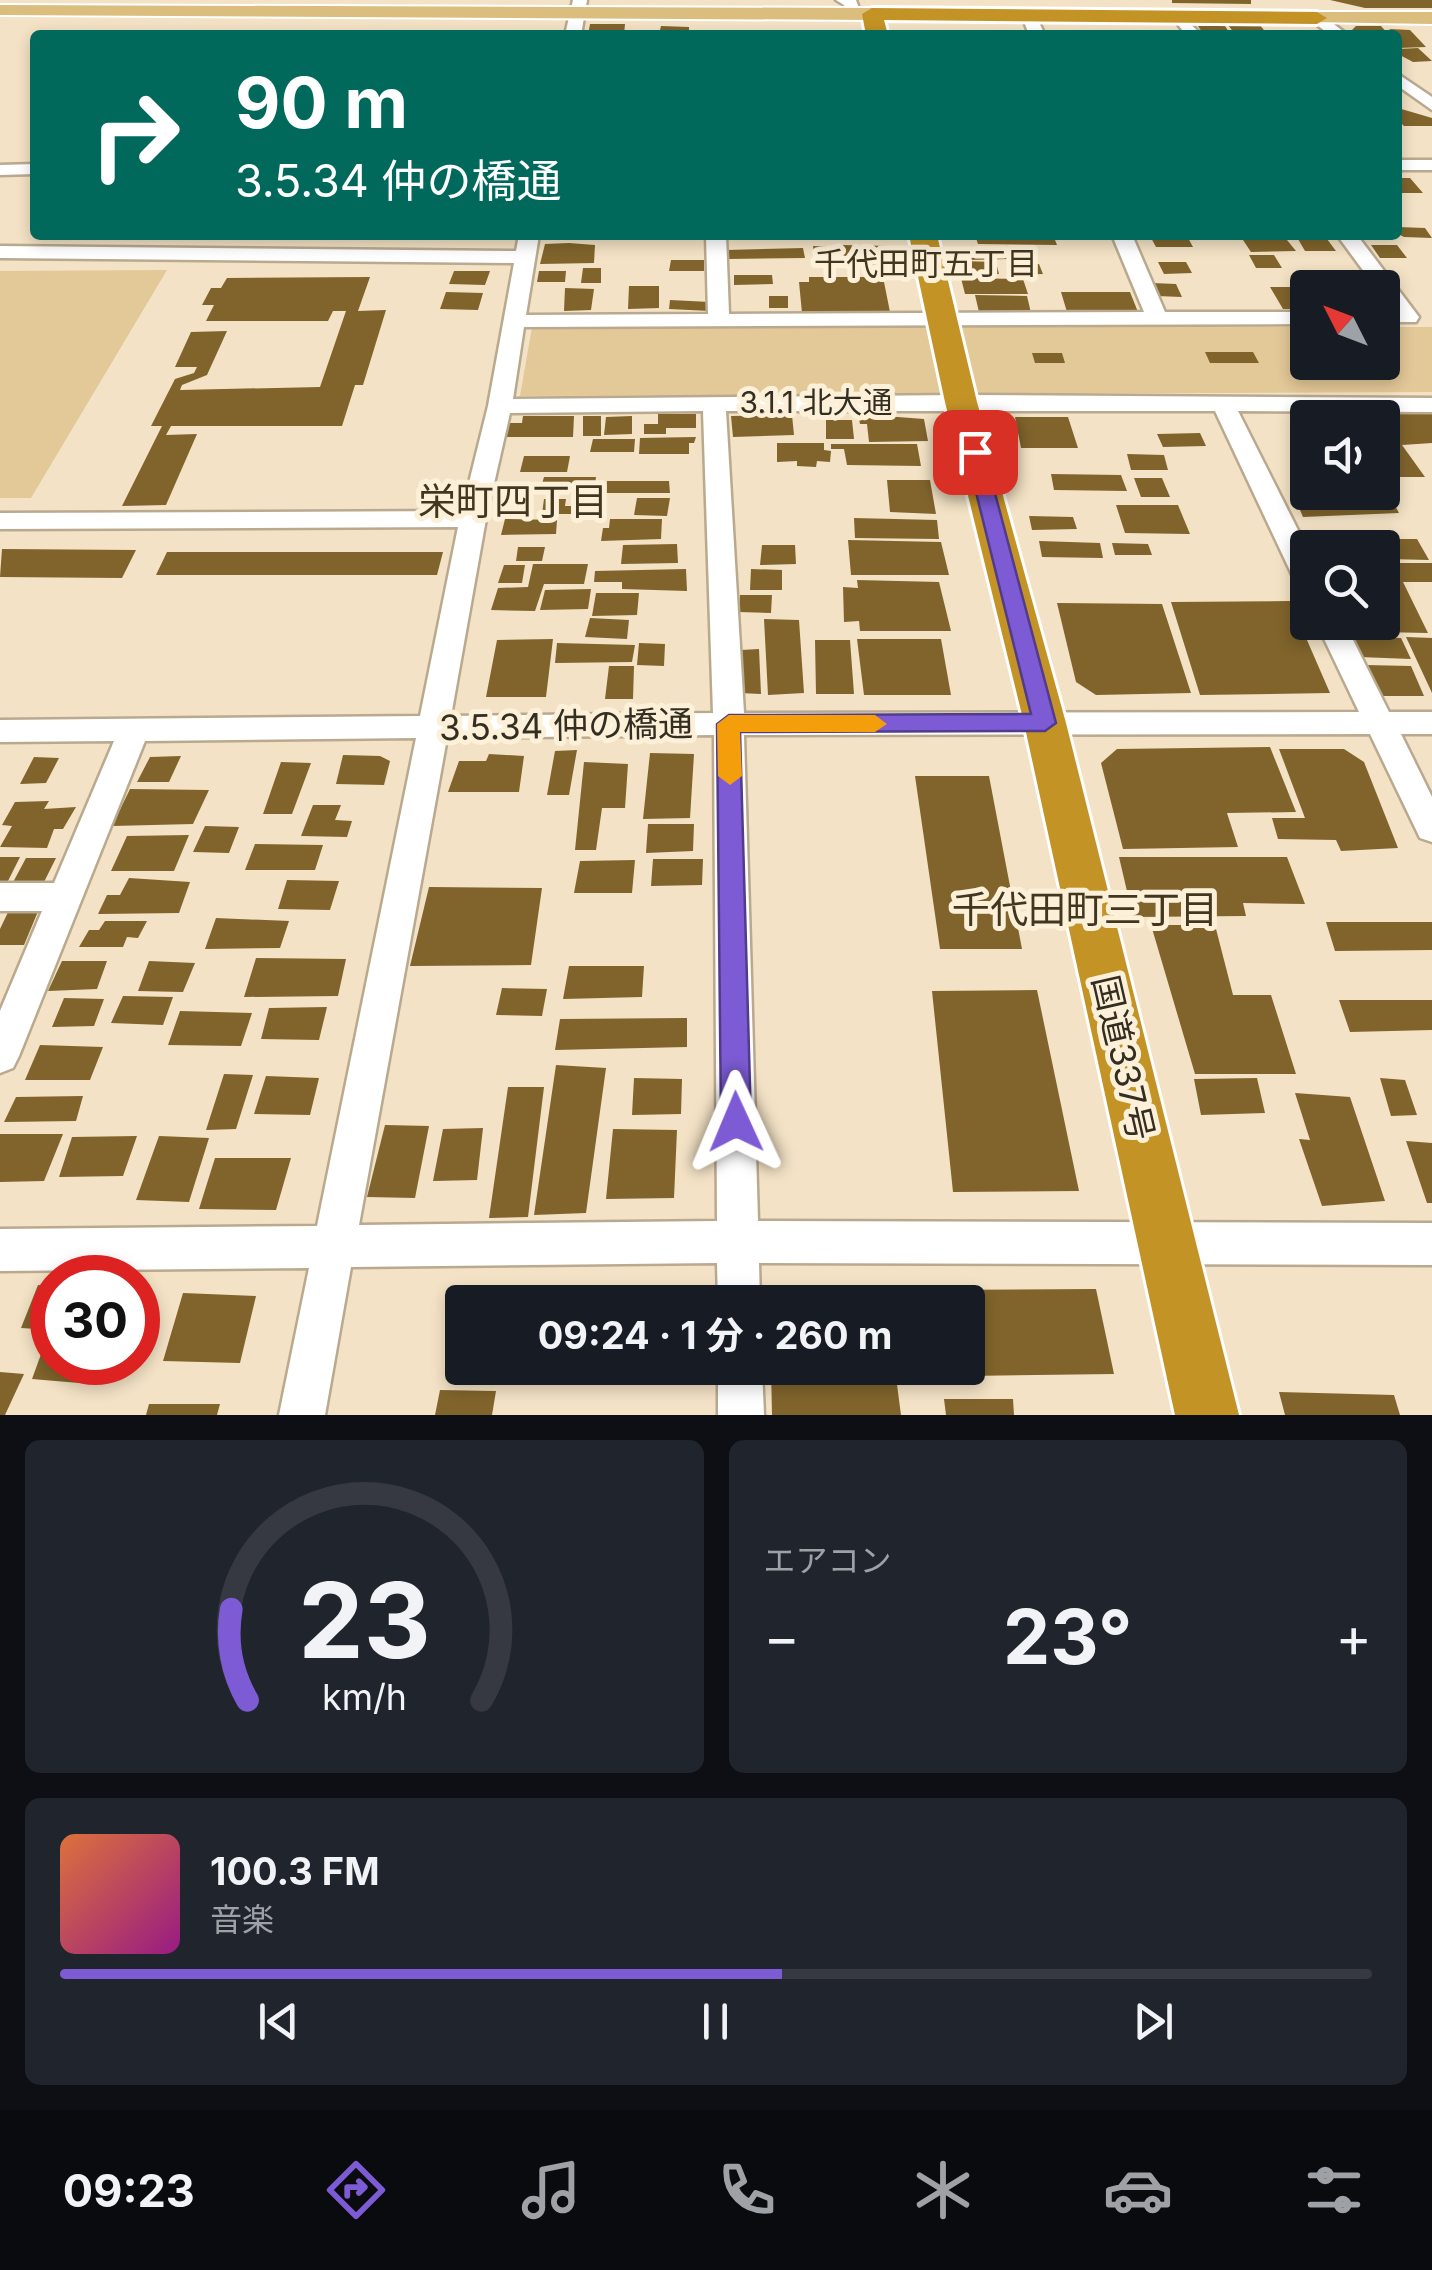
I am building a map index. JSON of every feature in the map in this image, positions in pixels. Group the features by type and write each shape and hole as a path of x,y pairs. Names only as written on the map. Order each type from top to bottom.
{"highway":[{"path":"1286,0 1317,18"},
{"path":"862,16 1033,26 1187,26 1317,18"},
{"name":"国道337号","path":"924,240 1045,723 1208,1415"}],"main road":[{"path":"0,10 579,7 862,16"},
{"path":"1317,18 1432,18"}],"street":[{"path":"1317,18 1333,30"},
{"path":"1402,82 1432,106"},
{"path":"1402,106 1432,106"},
{"path":"1402,165 1432,165"},
{"path":"0,170 30,170"},
{"path":"716,240 719,321"},
{"path":"1124,240 1158,321"},
{"path":"1351,240 1408,317"},
{"path":"0,252 527,246 500,406 473,519 337,1249 302,1415"},
{"path":"1400,317 1432,317"},
{"path":"515,321 1290,318"},
{"name":"3.1.1 北大通","path":"500,406 962,402 1432,405"},
{"path":"1223,403 1290,542"},
{"path":"714,404 729,724 739,1285"},
{"path":"0,521 473,519"},
{"path":"1339,640 1432,828"},
{"name":"3.5.34 仲の橋通","path":"0,731 1432,723"},
{"path":"0,1056 134,730"},
{"path":"0,897 65,896"},
{"path":"0,1250 738,1242 1432,1244"},
{"path":"740,1385 740,1415"}],"shaded area":[{"path":"167,270 31,498 0,498 0,271"},
{"path":"532,327 1290,327 1290,380 1400,380 1400,327 1432,327 1432,392 520,396"}],"building":[{"path":"1251,0 1251,4 1172,3"},
{"path":"1330,0 1432,0 1432,8 1365,8"},
{"path":"590,24 625,24 624,30 589,30"},
{"path":"1228,25 1260,25 1264,30 1232,30"},
{"path":"661,26 689,27 689,30 660,30"},
{"path":"1198,26 1225,26 1228,30 1201,30"},
{"path":"1356,26 1381,26 1385,30 1352,30"},
{"path":"1389,29 1410,30 1426,47 1402,48 1402,30"},
{"path":"1418,48 1432,61 1413,62 1402,56 1402,49"},
{"path":"1402,109 1432,118 1432,126 1404,126"},
{"path":"1402,178 1410,178 1423,193 1402,193"},
{"path":"1402,227 1425,228 1432,238 1404,237"},
{"path":"977,240 1055,240 1057,245 978,244"},
{"path":"1152,240 1189,240 1193,247 1156,247"},
{"path":"1243,240 1287,240 1296,251 1251,252"},
{"path":"1299,240 1328,240 1336,251 1305,251"},
{"path":"545,244 595,245 594,263 540,264"},
{"path":"842,245 890,246 892,259 844,258"},
{"path":"1371,245 1397,245 1407,258 1380,258"},
{"path":"813,246 829,247 837,259 815,260"},
{"path":"803,248 805,258 727,259 726,250"},
{"path":"964,249 1007,249 1009,259 967,260"},
{"path":"1249,255 1274,255 1282,268 1256,268"},
{"path":"671,260 704,260 704,271 669,271"},
{"path":"960,261 996,262 999,274 964,274"},
{"path":"862,262 886,262 888,273 864,273"},
{"path":"1158,262 1186,262 1192,273 1164,274"},
{"path":"1011,264 1039,264 1043,274 1014,275"},
{"path":"583,268 601,268 601,283 581,283"},
{"path":"454,271 490,271 485,285 449,284"},
{"path":"539,271 566,271 565,282 537,282"},
{"path":"734,275 772,275 773,284 734,285"},
{"path":"370,277 358,311 386,310 363,385 355,385 342,426 171,426 166,435 197,434 166,505 122,506 162,426 151,426 175,379 194,373 197,367 175,367 191,332 227,331 207,375 182,385 180,390 320,387 346,311 333,311 328,321 206,321 214,305 202,305 211,288 221,288 227,278"},
{"path":"809,277 883,277 890,312 802,313 799,282 809,282"},
{"path":"961,278 1023,279 1028,294 965,294"},
{"path":"1152,283 1176,284 1182,297 1157,296"},
{"path":"629,286 659,286 659,308 628,309"},
{"path":"1270,287 1290,287 1290,309 1283,309"},
{"path":"565,288 594,289 591,310 564,311"},
{"path":"446,292 483,293 478,310 440,309"},
{"path":"1061,292 1130,292 1138,312 1067,312"},
{"path":"975,295 1027,296 1031,313 979,312"},
{"path":"769,296 788,296 788,308 769,308"},
{"path":"670,300 710,302 710,311 669,309"},
{"path":"1205,352 1253,352 1259,363 1210,363"},
{"path":"1032,353 1062,353 1065,363 1035,363"},
{"path":"658,414 696,414 696,428 666,428 666,434 644,434 644,424 658,424"},
{"path":"858,414 924,419 928,441 869,442 867,424 860,424"},
{"path":"1400,414 1432,414 1432,443 1402,445 1425,477 1400,477"},
{"path":"792,415 794,435 733,437 731,416"},
{"path":"523,416 574,416 573,437 505,437 509,423 522,423"},
{"path":"583,416 601,416 601,436 583,436"},
{"path":"632,416 632,434 604,435 606,417"},
{"path":"1015,417 1068,417 1078,448 1021,448"},
{"path":"826,420 852,420 854,439 826,439"},
{"path":"1200,433 1206,446 1163,447 1157,434"},
{"path":"696,437 694,443 689,443 689,454 639,454 640,438"},
{"path":"593,439 635,439 634,452 590,452"},
{"path":"777,443 824,443 824,450 831,451 830,462 817,461 816,467 797,466 797,461 777,462"},
{"path":"831,444 917,444 921,466 847,465 844,449 831,449"},
{"path":"1127,454 1164,455 1168,470 1131,470"},
{"path":"524,456 570,456 567,472 520,472"},
{"path":"1051,474 1121,475 1127,491 1054,490"},
{"path":"544,477 596,477 594,494 539,494"},
{"path":"1134,478 1162,478 1170,497 1141,497"},
{"path":"887,480 930,480 936,514 890,512"},
{"path":"607,481 669,481 670,493 606,493"},
{"path":"637,498 670,498 667,516 634,515"},
{"path":"544,499 566,499 565,506 576,506 574,514 542,514"},
{"path":"1116,505 1178,505 1190,534 1125,533"},
{"path":"1300,510 1399,513 1303,517"},
{"path":"1029,516 1073,517 1077,529 1032,530"},
{"path":"854,518 937,520 939,539 855,538"},
{"path":"505,519 557,520 556,534 501,535"},
{"path":"610,519 662,519 661,539 601,541 603,528 609,528"},
{"path":"1400,539 1417,539 1429,560 1400,559"},
{"path":"848,540 941,542 949,575 851,575"},
{"path":"1039,541 1100,543 1103,558 1042,557"},
{"path":"1112,543 1148,544 1152,555 1115,555"},
{"path":"677,544 678,563 621,564 623,545"},
{"path":"762,545 795,545 796,564 760,565"},
{"path":"518,547 545,547 542,561 516,561"},
{"path":"2,549 136,550 122,578 0,577"},
{"path":"167,552 443,552 437,575 156,575"},
{"path":"1400,563 1432,563 1432,582 1403,582 1428,633 1400,632"},
{"path":"533,564 588,564 584,584 544,584 535,611 491,610 498,588 528,587"},
{"path":"504,565 525,565 522,583 498,583"},
{"path":"686,569 687,591 622,589 622,582 594,582 595,571"},
{"path":"751,569 782,570 782,590 750,590"},
{"path":"857,580 939,582 951,631 860,631 859,621 844,622 843,587 858,588"},
{"path":"591,589 588,609 540,610 545,590"},
{"path":"596,593 639,593 637,615 592,616"},
{"path":"740,595 772,595 771,613 739,612"},
{"path":"1290,601 1290,640 1307,640 1330,693 1200,695 1171,602"},
{"path":"1057,603 1162,604 1191,693 1096,695 1076,682"},
{"path":"590,618 629,620 627,639 585,637"},
{"path":"764,619 799,620 804,693 768,695"},
{"path":"1406,637 1432,638 1432,693"},
{"path":"1400,638 1411,659 1359,657 1353,640"},
{"path":"553,639 546,697 486,697 497,640"},
{"path":"857,639 941,639 951,695 864,695"},
{"path":"815,640 850,640 854,694 816,694"},
{"path":"557,643 635,645 632,662 555,663"},
{"path":"639,643 665,644 664,666 637,665"},
{"path":"759,649 761,694 739,693 741,650"},
{"path":"1365,665 1411,666 1424,696 1379,696"},
{"path":"609,666 634,666 633,699 605,699"},
{"path":"1270,747 1296,812 1227,813 1238,847 1123,849 1101,763 1117,749"},
{"path":"1279,749 1344,749 1364,762 1398,848 1341,851 1336,840 1278,839 1272,818 1305,818"},
{"path":"577,750 569,795 547,795 555,751"},
{"path":"650,753 694,754 690,818 643,819"},
{"path":"489,754 524,756 519,792 448,792 459,761 486,761"},
{"path":"343,755 380,756 390,761 384,785 336,784"},
{"path":"181,756 169,782 137,782 150,757"},
{"path":"34,757 59,758 46,783 20,784"},
{"path":"281,762 311,763 292,814 263,814"},
{"path":"584,762 628,764 625,808 602,808 596,850 575,850"},
{"path":"915,776 989,776 1022,949 940,949"},
{"path":"130,789 209,790 193,824 112,826"},
{"path":"49,801 44,809 76,807 63,829 54,829 47,848 0,847 12,826 2,825 15,802"},
{"path":"313,805 341,805 335,820 352,821 347,837 301,836"},
{"path":"648,824 694,824 693,851 646,853"},
{"path":"205,826 239,827 229,853 193,852"},
{"path":"189,835 174,871 111,871 127,836"},
{"path":"255,844 323,845 315,870 245,870"},
{"path":"0,857 20,857 6,885 0,885"},
{"path":"1119,857 1287,857 1305,904 1243,903 1246,916 1133,917"},
{"path":"26,858 56,858 43,884 11,886"},
{"path":"653,859 703,859 702,885 651,886"},
{"path":"635,860 632,893 574,893 580,861"},
{"path":"129,878 190,882 179,913 98,914 107,895 120,895"},
{"path":"287,880 339,881 330,910 278,909"},
{"path":"429,887 542,888 531,965 410,966"},
{"path":"10,908 39,909 24,945 0,945 0,929"},
{"path":"216,918 289,921 280,948 205,949"},
{"path":"105,921 147,921 138,938 127,937 123,947 79,947 89,930 99,930"},
{"path":"1326,922 1432,922 1432,950 1335,951"},
{"path":"1151,925 1215,925 1233,995 1271,995 1296,1074 1195,1074"},
{"path":"256,958 346,959 338,996 244,997"},
{"path":"62,961 107,961 97,989 48,991"},
{"path":"149,961 195,963 183,992 138,991"},
{"path":"569,966 644,966 642,997 563,999"},
{"path":"502,988 547,989 542,1016 496,1015"},
{"path":"1037,990 1079,1191 953,1192 932,991"},
{"path":"123,996 173,997 163,1025 111,1023"},
{"path":"64,998 104,999 94,1026 52,1027"},
{"path":"1339,1000 1432,1000 1432,1030 1350,1032"},
{"path":"327,1007 319,1040 261,1039 269,1008"},
{"path":"180,1011 252,1013 241,1046 168,1045"},
{"path":"687,1018 687,1047 555,1050 560,1019"},
{"path":"40,1045 103,1047 90,1080 25,1080"},
{"path":"556,1065 606,1068 586,1213 534,1215"},
{"path":"224,1074 253,1075 236,1129 206,1130"},
{"path":"266,1076 319,1078 310,1115 254,1114"},
{"path":"634,1078 682,1079 681,1114 632,1115"},
{"path":"1257,1078 1265,1113 1201,1115 1194,1079"},
{"path":"1380,1078 1405,1080 1417,1115 1391,1116"},
{"path":"508,1087 544,1087 528,1217 489,1218"},
{"path":"1295,1093 1350,1097 1385,1201 1322,1206 1299,1139 1310,1140"},
{"path":"83,1096 76,1121 4,1122 16,1097"},
{"path":"385,1125 429,1126 415,1198 367,1197"},
{"path":"483,1128 477,1180 433,1181 443,1129"},
{"path":"613,1129 677,1130 674,1198 606,1199"},
{"path":"0,1134 63,1134 44,1181 0,1182"},
{"path":"137,1136 123,1176 59,1177 72,1137"},
{"path":"159,1136 209,1138 189,1202 136,1200"},
{"path":"1406,1141 1432,1143 1432,1203 1427,1203"},
{"path":"215,1158 291,1158 276,1210 199,1209"},
{"path":"1096,1289 1114,1374 985,1376 985,1290"},
{"path":"183,1293 256,1296 240,1363 163,1361"},
{"path":"30,1305 30,1329 21,1328"},
{"path":"0,1372 24,1374 5,1415 0,1415"},
{"path":"771,1385 897,1385 901,1415 772,1415"},
{"path":"440,1390 496,1391 492,1415 435,1415"},
{"path":"1279,1392 1394,1395 1400,1415 1285,1415"},
{"path":"944,1399 1013,1399 1014,1415 946,1415"},
{"path":"149,1404 220,1404 217,1415 146,1415"}],"slow traffic":[{"path":"730,776 729,724 875,724"}],"district":[{"name":"千代田町五丁目","path":"926,264"},
{"name":"栄町四丁目","path":"513,502"},
{"name":"千代田町三丁目","path":"1085,910"}],"route":[{"path":"736,1122 729,724 1045,723 975,452"}]}
